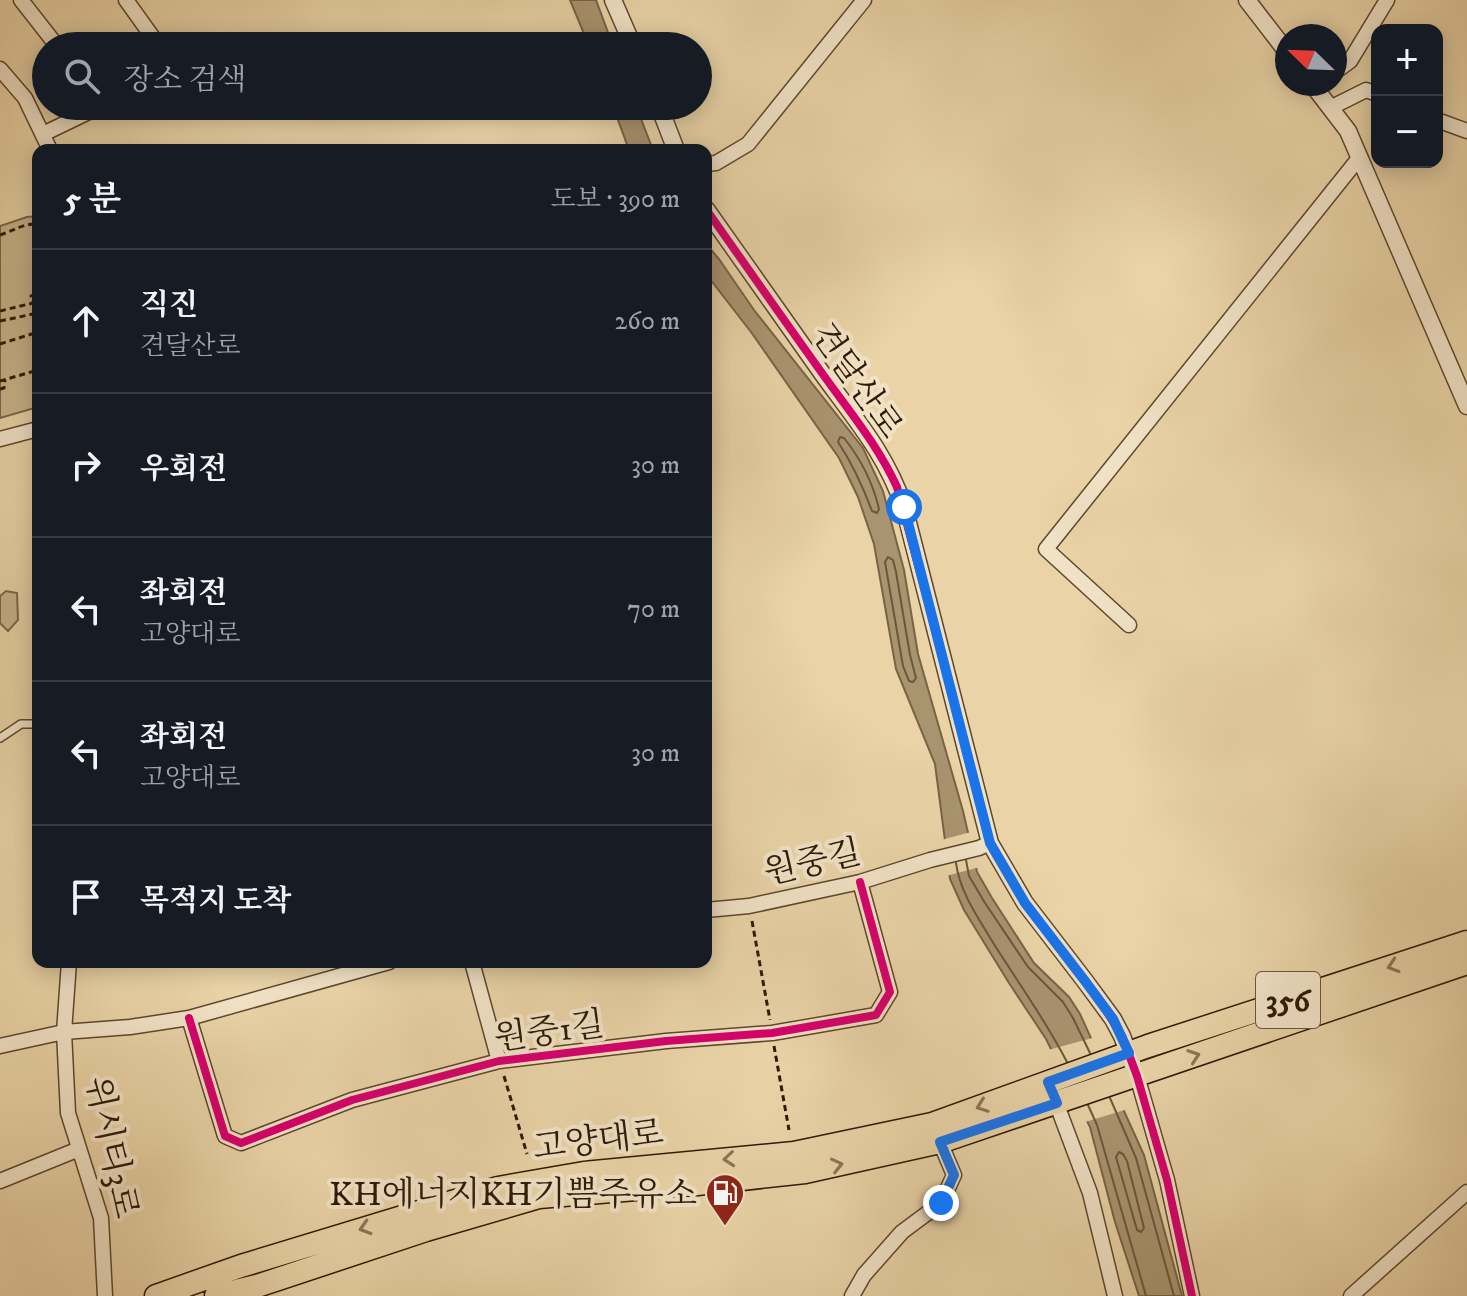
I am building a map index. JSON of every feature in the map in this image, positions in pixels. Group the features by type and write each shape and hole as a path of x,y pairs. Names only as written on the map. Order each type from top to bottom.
{"main road":[{"name":"356","path":"1052,1080 1467,942"},
{"name":"356","path":"1062,1101 1467,963"},
{"name":"고양대로","path":"156,1296 241,1266 498,1188 584,1173 794,1153 825,1147 932,1124 1052,1080"},
{"name":"고양대로","path":"216,1296 539,1197 805,1172 940,1142 1062,1101"}],"street":[{"path":"21,0 46,32"},
{"path":"126,0 149,32"},
{"path":"613,0 627,32"},
{"path":"712,163 748,144 864,0"},
{"path":"1247,0 1275,36"},
{"path":"1347,63 1387,0"},
{"path":"0,69 25,98 32,112"},
{"path":"1330,108 1366,90 1371,92"},
{"path":"1322,96 1348,131 1467,406"},
{"path":"36,120 47,144"},
{"path":"43,134 72,120"},
{"path":"664,120 674,144"},
{"path":"1443,122 1467,131"},
{"path":"1129,625 1046,549 1359,158"},
{"name":"견달산로","path":"712,217 865,429 888,467 897,487 936,630 984,846 1113,1019 1119,1056 1129,1079"},
{"path":"0,439 32,431"},
{"name":"원중길","path":"712,909 749,906 860,882 984,846"},
{"name":"원중1길","path":"189,1018 225,1136 241,1143 352,1100 501,1069 666,1041 772,1033 876,1015 890,992 860,882"},
{"name":"위시티3로","path":"69,968 64,1032 68,1113 101,1218 105,1296"},
{"path":"0,1046 64,1032 189,1018 368,968"},
{"path":"474,968 501,1069"},
{"path":"1129,1079 1142,1097 1167,1180 1192,1296"},
{"path":"1052,1080 1062,1101 1090,1193 1115,1296"},
{"path":"852,1296 864,1275 902,1232 941,1203 954,1175 940,1142"},
{"path":"0,1181 79,1149"},
{"path":"1351,1296 1467,1192"}],"lane":[{"path":"0,744 0,737 21,724 32,724"}],"path":[{"path":"0,235 32,223"},
{"path":"0,311 32,303"},
{"path":"0,321 32,314"},
{"path":"0,344 32,334"},
{"path":"0,389 4,388 2,381 32,372"},
{"path":"751,917 770,1023"},
{"path":"774,1046 789,1130"},
{"path":"501,1069 527,1154"}],"shaded area":[{"path":"32,217 32,409 0,418 0,226"},
{"path":"6,591 17,593 18,620 8,631 0,623 0,596"}],"water":[{"path":"570,0 596,0 608,32 583,32"},
{"path":"618,120 641,120 651,144 627,144"},
{"path":"712,251 754,310 863,448 883,491 904,570 918,654 963,811 977,872 1034,963 1069,997 1080,1014 1144,1155 1182,1296 1139,1296 1115,1222 1090,1127 1046,1039 964,910 950,879 935,764 896,669 874,544 858,497 839,458 712,282"}],"pier":[{"path":"971,832 980,867 946,876 941,840"},
{"path":"1096,1037 1128,1109 1085,1122 1048,1050"}],"cycle path":[{"path":"712,218 865,432 897,487 990,843 1025,903 1100,1001 1122,1036 1167,1180 1192,1296"},
{"path":"189,1018 225,1136 241,1143 352,1100 499,1061 666,1041 772,1033 876,1015 890,992 860,882"}],"place":[{"name":"KH에너지KH기쁨주유소","path":"725,1227"}],"route":[{"path":"904,507 990,843 1025,903 1113,1019 1129,1053 1048,1082 1057,1103 940,1142 954,1175 941,1203"}]}
